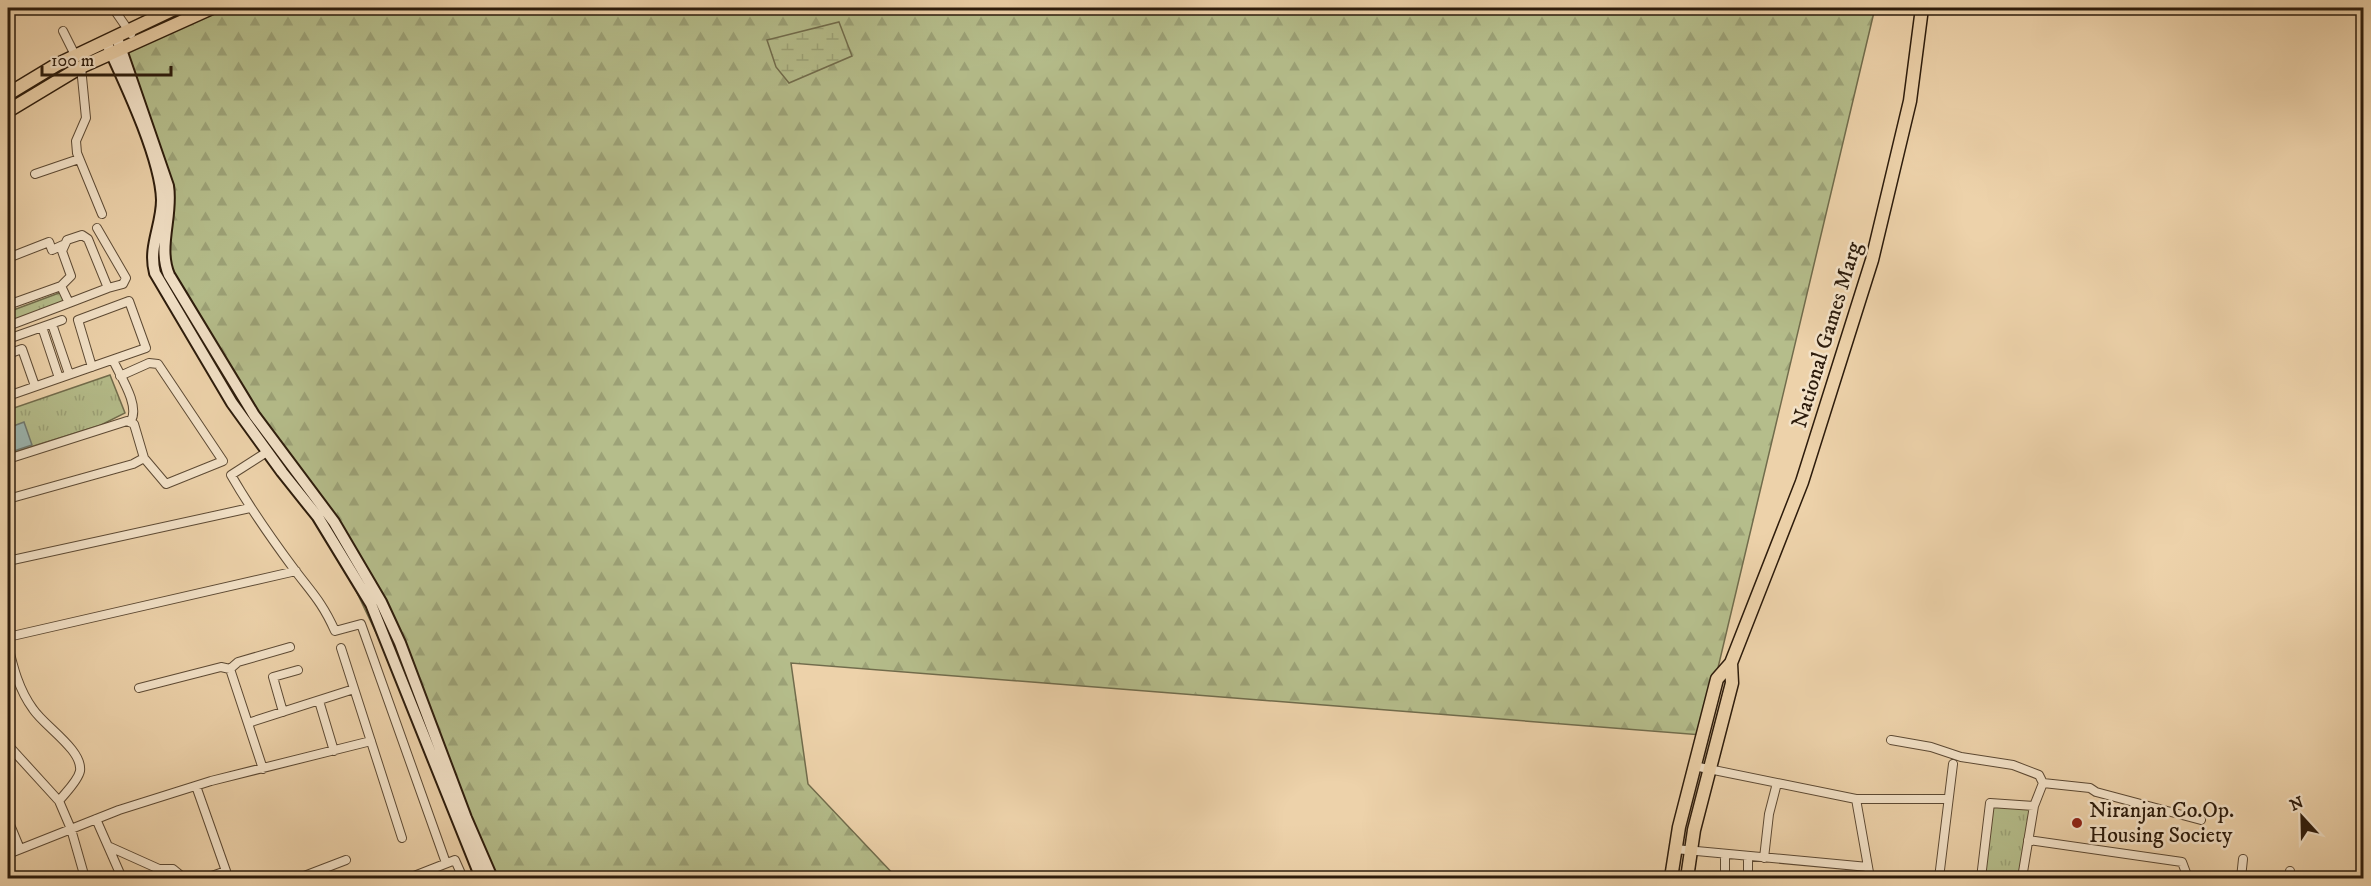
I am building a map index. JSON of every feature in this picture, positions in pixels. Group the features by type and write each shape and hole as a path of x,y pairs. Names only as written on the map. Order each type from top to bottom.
{"main road":[{"path":"8,94 75,55 176,8"},
{"path":"8,111 81,67 212,8"},
{"name":"National Games Marg","path":"1671,879 1675,849 1694,766 1717,679 1731,663 1802,482 1872,260 1910,101 1922,8"},
{"name":"National Games Marg","path":"1686,879 1690,852 1732,683 1731,663"}],"street":[{"path":"113,8 136,42"},
{"path":"63,31 75,55"},
{"path":"111,38 168,186 170,207 164,259 168,274 254,415 334,522 371,583 400,643 466,818 492,879"},
{"path":"116,50 161,192 161,212 152,252 155,273 232,403 318,517 370,604 481,879"},
{"path":"81,67 86,118 76,141 79,159 102,214"},
{"path":"35,174 79,159"},
{"path":"8,326 123,284 126,278 97,228"},
{"path":"8,258 49,242 52,250 63,245 67,240 86,236 108,288"},
{"path":"8,305 61,286 71,276 62,250 63,245"},
{"path":"61,286 69,303"},
{"path":"8,396 69,374 92,367 113,360 146,348 129,301 78,320 92,367"},
{"path":"8,339 62,320"},
{"path":"52,324 69,374"},
{"path":"42,327 59,378"},
{"path":"8,354 22,349 35,386"},
{"path":"8,459 131,422 134,417 132,404 113,360"},
{"path":"120,376 149,363 158,364 223,461 166,484 144,458 131,422"},
{"path":"267,452 231,475 250,508 296,572 318,597 335,631 361,624 364,629 446,862"},
{"path":"8,499 134,464 144,458"},
{"path":"8,561 250,508"},
{"path":"8,637 296,572"},
{"path":"8,645 16,678 32,709 72,749 78,760 79,774 59,801"},
{"path":"230,669 238,662 290,647"},
{"path":"341,648 402,838"},
{"path":"139,688 220,667 230,669"},
{"path":"230,669 263,769"},
{"path":"283,712 273,677 298,670"},
{"path":"248,723 354,689"},
{"path":"319,701 334,751"},
{"path":"1891,740 1931,747 1961,757 2013,765 2039,775 2043,783 2034,806 2022,879"},
{"path":"8,854 96,819 196,786 371,741"},
{"path":"8,745 59,801 71,829 85,879"},
{"path":"1939,879 1953,764"},
{"path":"1694,766 1856,799 1948,799"},
{"path":"1764,858 1769,814 1777,783"},
{"path":"2043,783 2090,788 2096,792 2201,820"},
{"path":"196,786 226,871 206,879"},
{"path":"1856,799 1870,879"},
{"path":"1981,879 1990,803 2034,806"},
{"path":"96,819 122,879"},
{"path":"8,820 20,849"},
{"path":"2028,840 2182,862 2188,879"},
{"path":"110,847 159,869 173,869 184,879"},
{"path":"1675,849 1868,867"},
{"path":"1725,855 1725,879"},
{"path":"1748,857 1748,879"},
{"path":"2241,879 2243,858"},
{"path":"299,879 346,860"},
{"path":"409,879 430,875 446,862 456,862 463,879"}],"green space":[{"path":"201,8 1875,8 1702,735 791,663 808,784 897,878 493,878 319,513 155,273 166,209 124,53"},
{"path":"839,22 852,56 789,83 776,67 767,40"},
{"path":"67,290 73,305 12,328 8,312"},
{"path":"110,375 125,413 101,425 8,454 8,410"},
{"path":"1990,803 2034,806 2022,878 1981,878"}],"water":[{"path":"24,422 32,445 8,453 8,428"}],"place":[{"name":"Niranjan Co.Op. Housing Society","path":"2077,823"}]}
